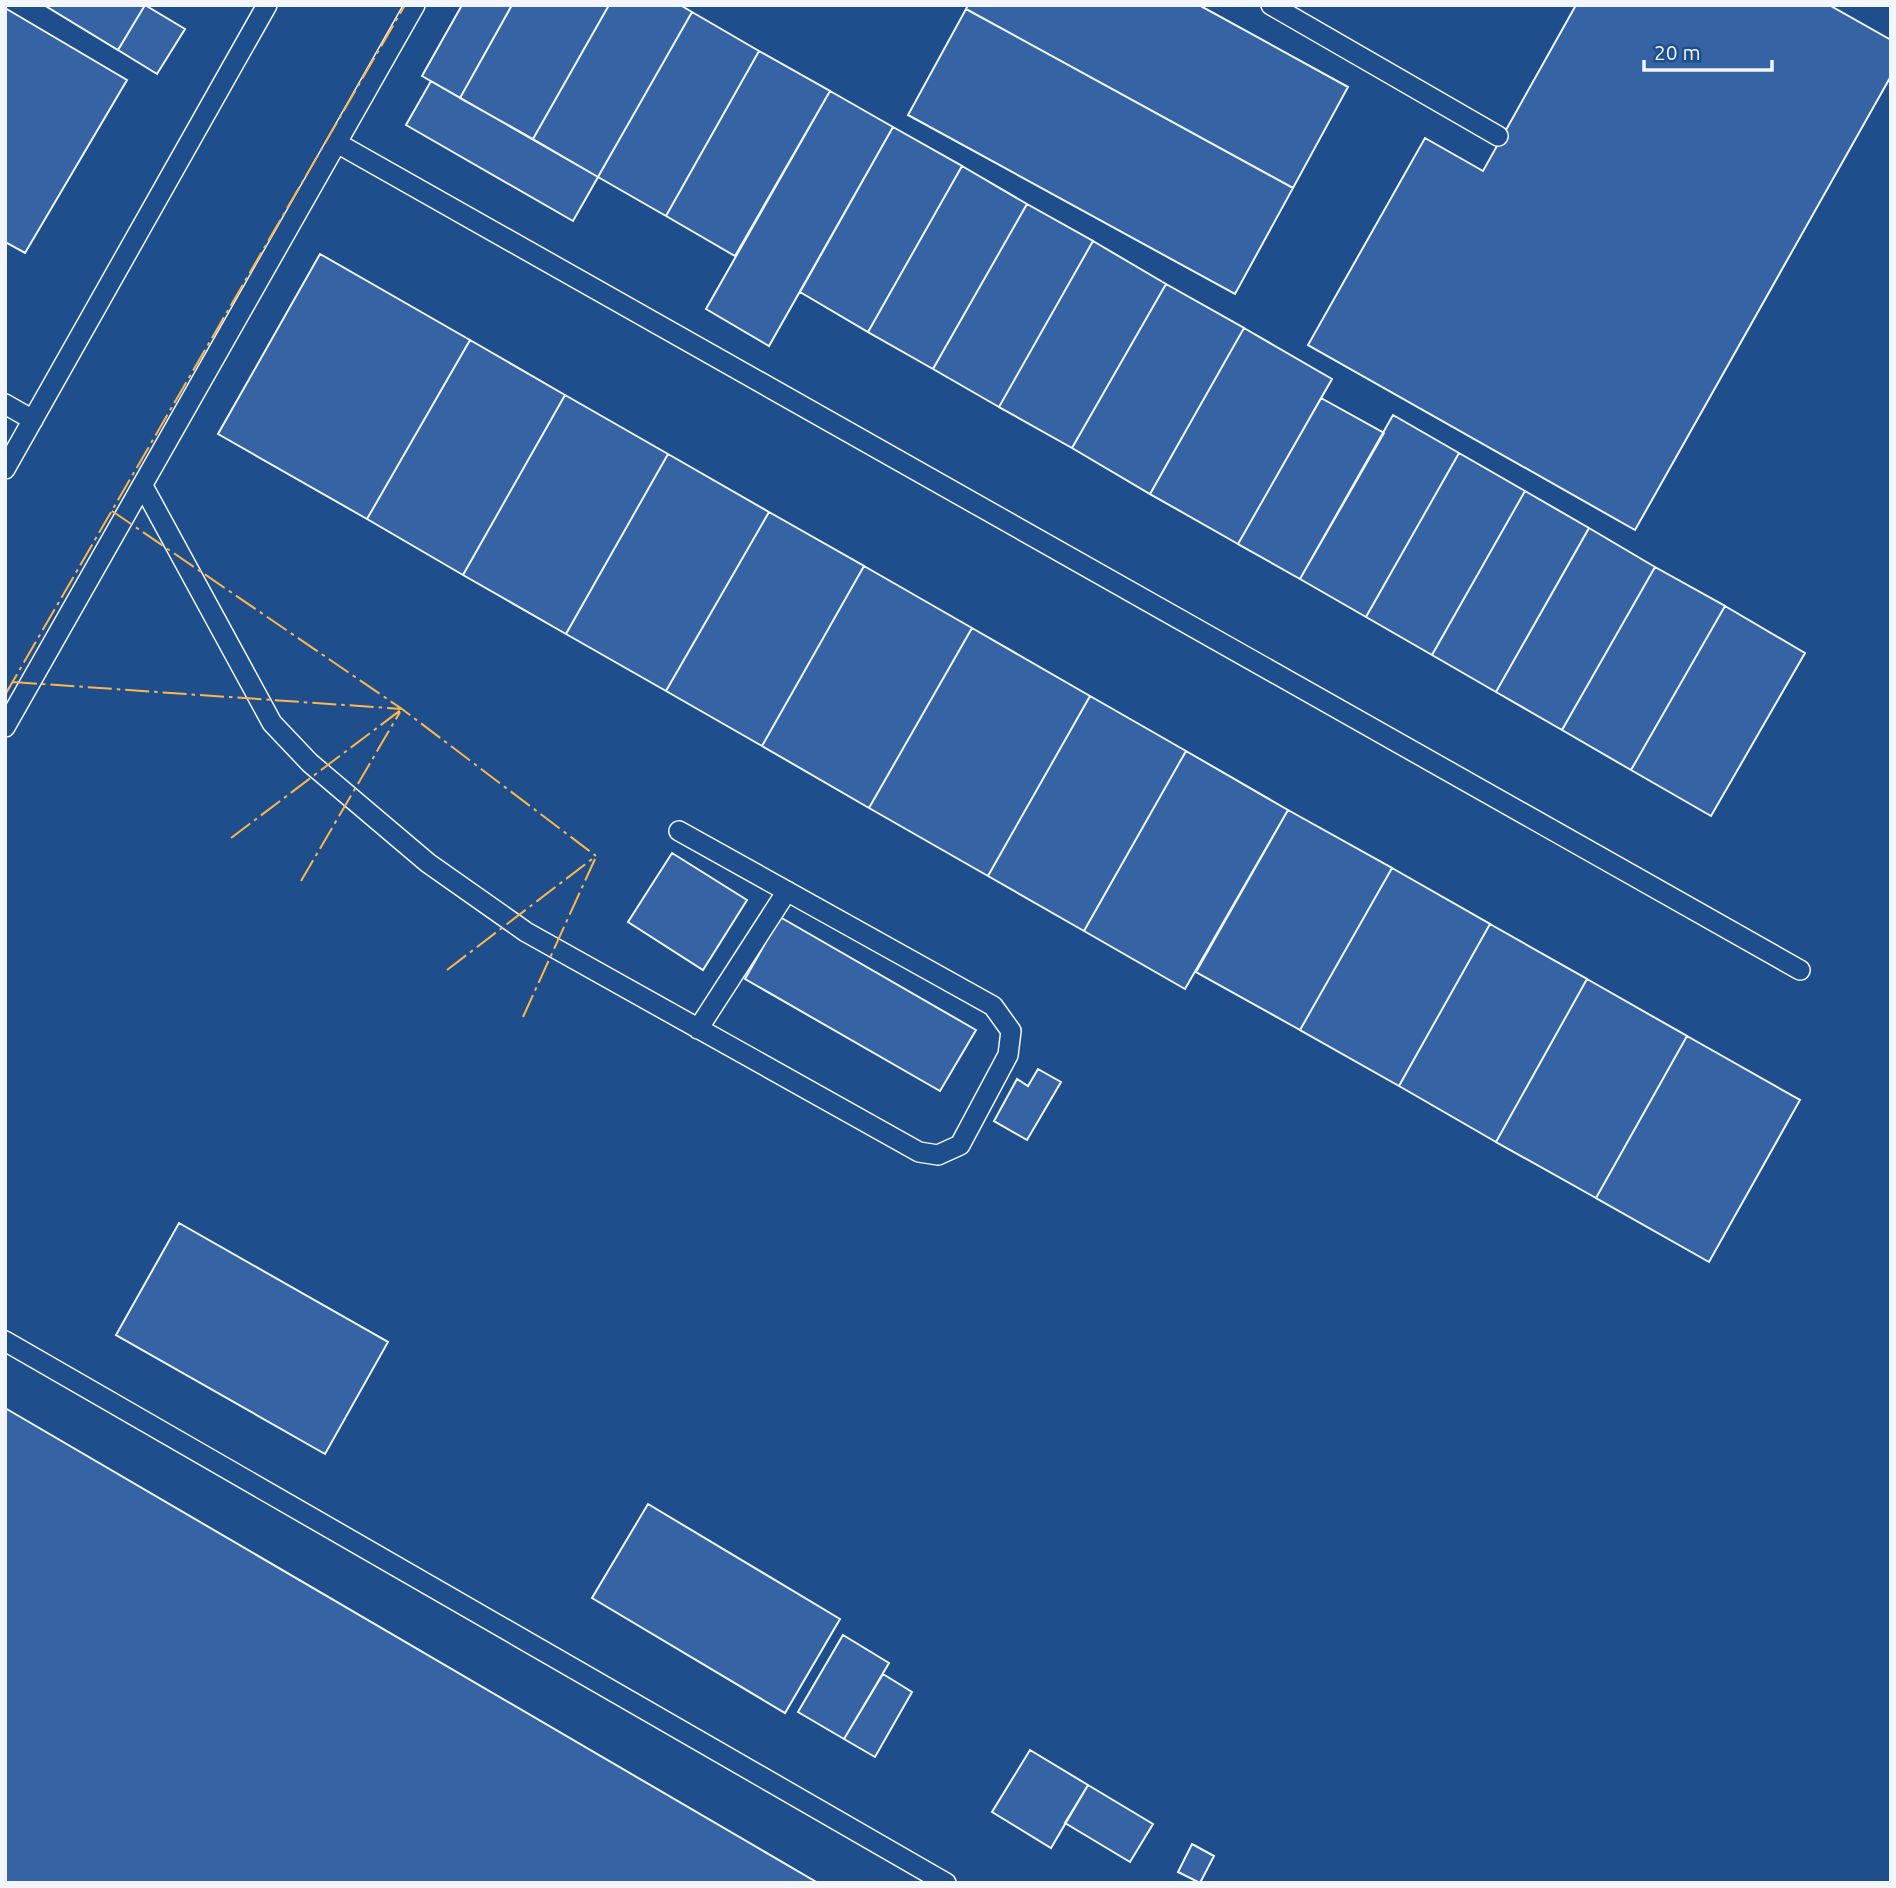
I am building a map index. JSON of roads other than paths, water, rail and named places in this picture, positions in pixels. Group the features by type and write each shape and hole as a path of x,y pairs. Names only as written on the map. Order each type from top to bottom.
{"lane":[{"path":"5,469 267,5"},
{"path":"5,727 415,5"},
{"path":"1271,5 1498,136"},
{"path":"337,143 1800,970"},
{"path":"5,404 33,421"},
{"path":"143,486 272,723 310,763 428,863 526,932 919,1152 939,1155 960,1145 1007,1055 1010,1031 993,1006 680,831"},
{"path":"698,1029 787,891"},
{"path":"5,1341 946,1883"}]}
